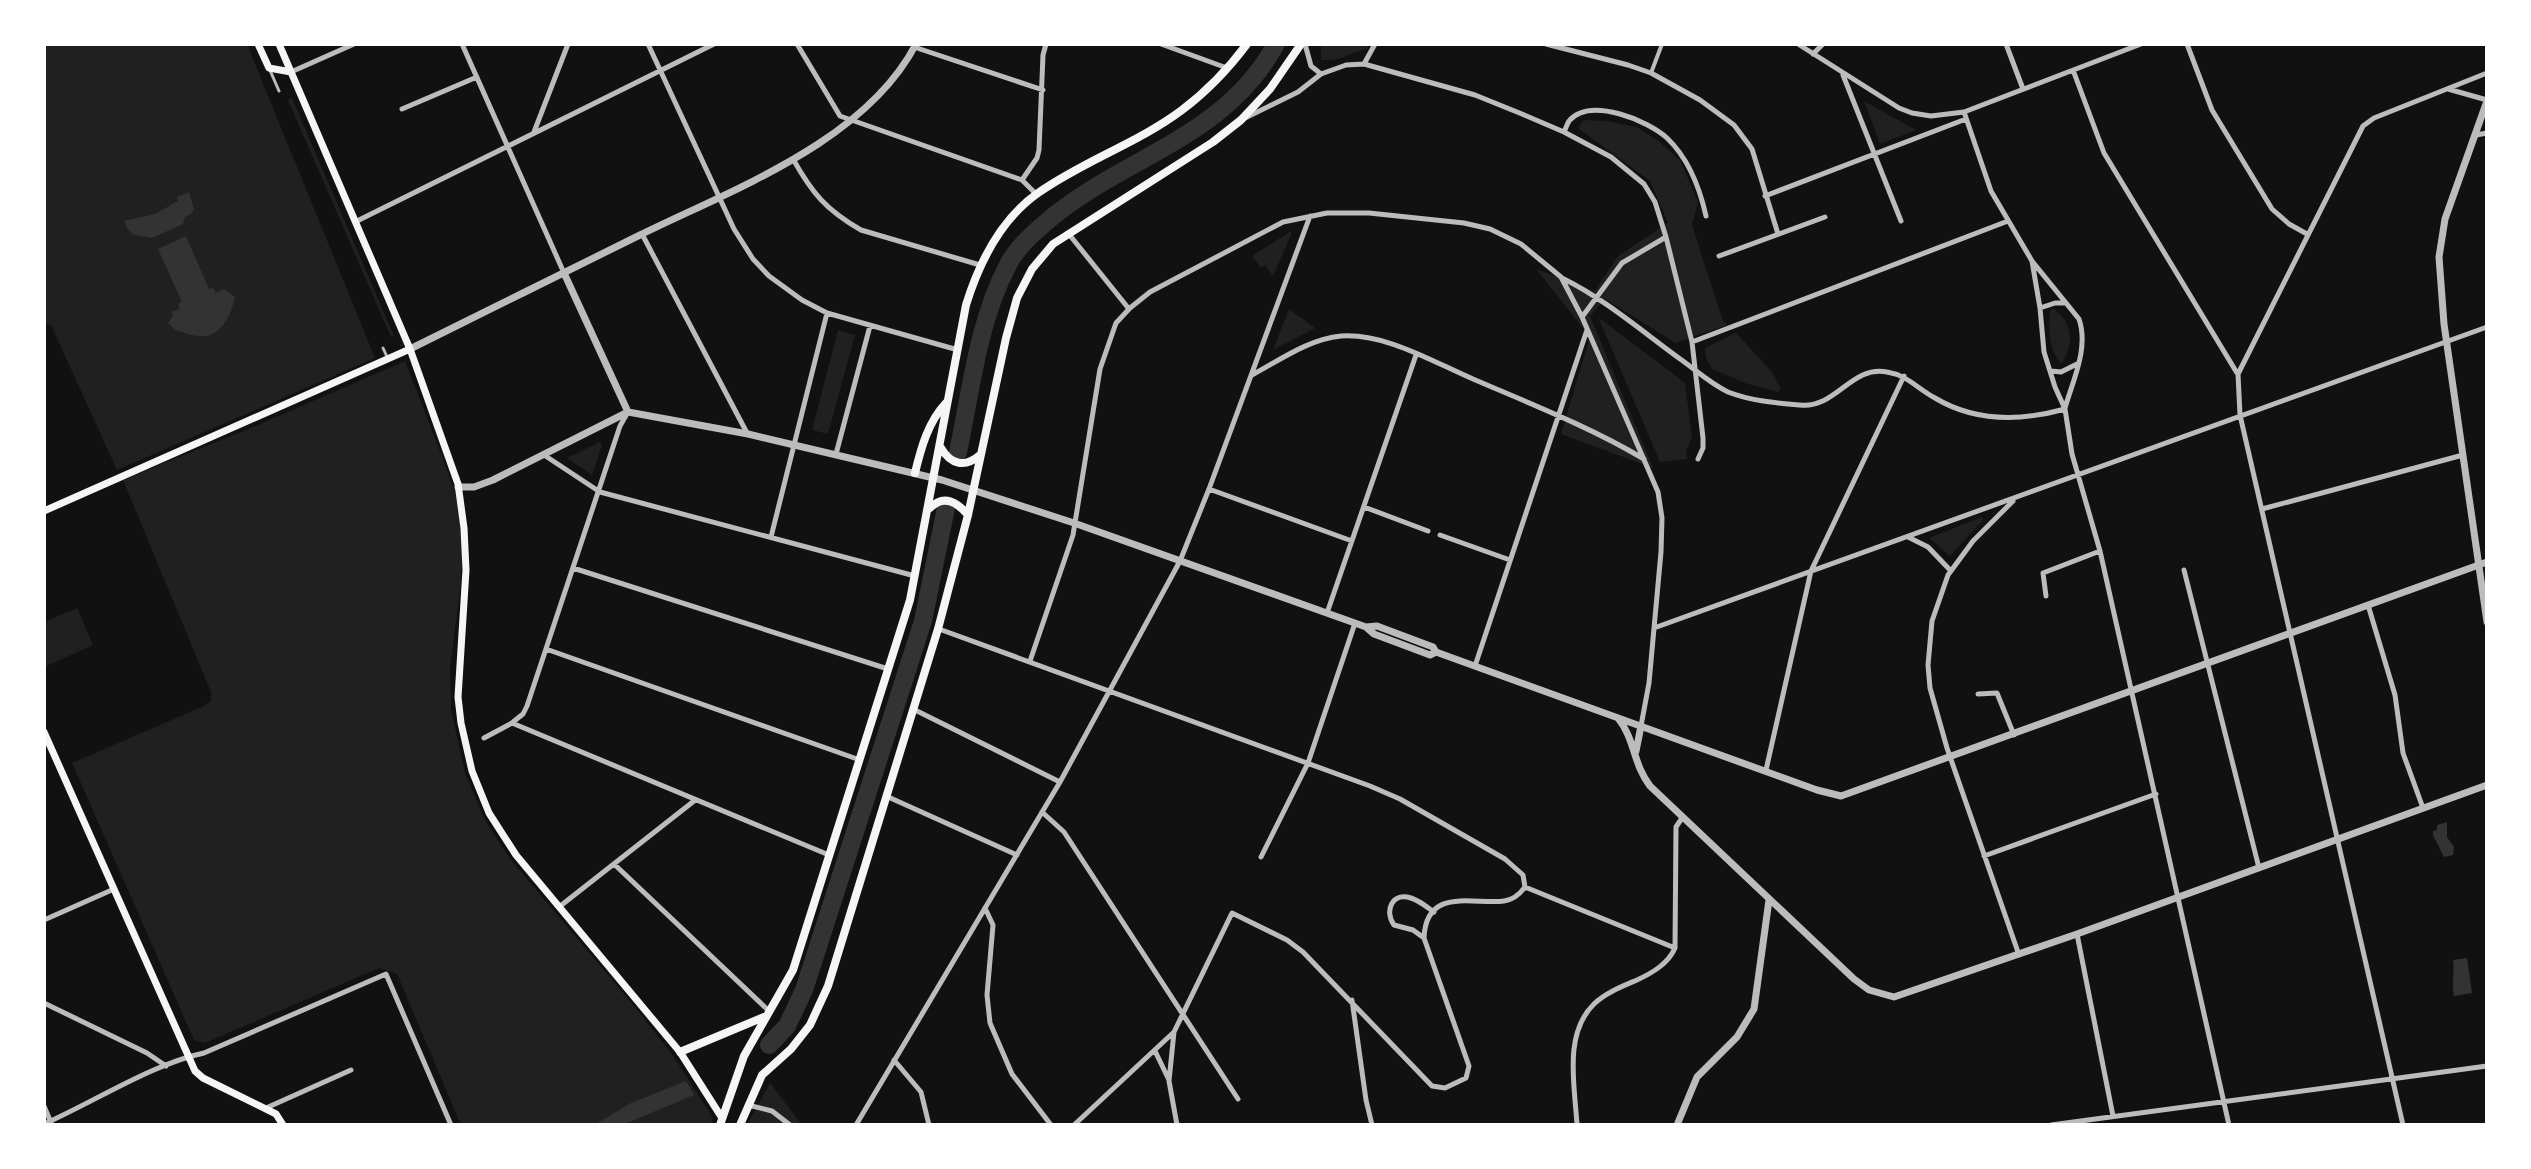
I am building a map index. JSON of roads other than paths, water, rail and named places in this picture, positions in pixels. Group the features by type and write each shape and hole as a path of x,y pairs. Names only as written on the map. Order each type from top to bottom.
{"main road":[{"path":"258,44 269,68 291,72"},
{"path":"279,44 410,349 458,487 466,570 458,697 472,771 489,813 501,834 559,907 680,1052 723,1123"},
{"path":"723,1123 744,1056 793,970 889,669 915,576 966,305 980,265 994,240 1036,194 1182,110 1227,68 1247,44"},
{"path":"740,1125 762,1075 791,1049 810,1025 820,1005 938,629 968,515 1017,298 1032,269 1053,244 1068,233 1213,142 1241,120 1270,89 1303,44"},
{"path":"44,511 410,349"},
{"path":"915,473 936,413 947,402"},
{"path":"941,448 947,459 957,463 969,463 980,455"},
{"path":"927,512 935,503 946,500 958,503 968,515"},
{"path":"44,732 195,1071 203,1078 276,1114 283,1125"},
{"path":"680,1052 767,1014"}],"street":[{"path":"291,72 354,44"},
{"path":"462,44 628,412"},
{"path":"534,133 568,44"},
{"path":"648,44 734,229 753,259 786,289 827,313 959,350"},
{"path":"357,221 714,44"},
{"path":"797,44 835,110 849,120 1022,180 1036,194"},
{"path":"1022,180 1039,150 1046,44"},
{"path":"1161,44 1227,68"},
{"path":"1303,44 1311,66 1321,74"},
{"path":"1364,64 1375,44"},
{"path":"1546,44 1651,73 1700,100 1739,130 1752,149 1778,234"},
{"path":"1651,73 1662,44"},
{"path":"1798,44 1879,97 1912,113 1965,115"},
{"path":"1813,54 1823,44"},
{"path":"2006,44 2023,89"},
{"path":"1765,196 1874,154 2023,89 2141,44"},
{"path":"2187,44 2212,110 2272,209 2307,234"},
{"path":"410,349 793,159 849,120 890,80 915,46 1043,90"},
{"path":"1241,120 1298,92 1321,74 1346,65 1364,64 1475,95 1564,132 1611,157 1639,178 1655,202 1666,237 1692,342 1703,438 1698,459"},
{"path":"2073,70 2104,153 2238,374 2240,415 2403,1125"},
{"path":"2238,374 2363,126 2374,118 2487,73"},
{"path":"1843,74 1901,221"},
{"path":"402,109 477,77"},
{"path":"2447,89 2487,101 2441,235 2440,287 2463,455 2483,563 2487,622"},
{"path":"1564,132 1569,121 1580,113 1596,111 1632,116 1649,125 1668,139 1682,157 1695,182 1706,216"},
{"path":"1965,115 1991,191 2032,261 2082,328 2083,346 2065,409"},
{"path":"2476,135 2487,133"},
{"path":"793,159 818,199 845,221 861,230 980,265"},
{"path":"1030,661 1073,535 1100,369 1116,323 1129,309 1174,278 1283,222 1310,216 1369,213 1464,223 1490,229 1521,244 1561,277 1596,298 1710,382 1743,398 1803,406 1820,404 1871,370 1904,376 1934,398 1978,415 2015,418 2065,409"},
{"path":"856,1125 1060,782 1180,561 1310,216"},
{"path":"1719,256 1825,217"},
{"path":"1692,342 2008,221"},
{"path":"1068,233 1129,309"},
{"path":"642,234 748,434"},
{"path":"1582,317 1622,263 1666,237"},
{"path":"2032,261 2043,344 2065,409 2072,454 2100,551 2229,1125"},
{"path":"1561,277 1582,317 1658,492 1662,518 1654,628 1649,683 1635,758"},
{"path":"2040,308 2066,303"},
{"path":"771,537 827,313"},
{"path":"836,454 870,326"},
{"path":"1654,628 2487,327"},
{"path":"1475,666 1587,329"},
{"path":"1251,376 1316,342 1340,336 1362,337 1388,343 1558,416 1645,459"},
{"path":"1327,613 1416,355"},
{"path":"2050,371 2061,372 2077,364"},
{"path":"1766,770 1811,571 1904,376"},
{"path":"484,738 512,723 527,706 620,426 628,412"},
{"path":"458,487 483,484 628,412 794,444 973,489 1366,627 1377,626 1433,647 1436,652 1841,796 2483,563"},
{"path":"543,454 600,492 915,576"},
{"path":"2262,509 2463,455"},
{"path":"1209,489 1352,541"},
{"path":"2016,498 1973,541 1951,571 1932,621 1928,665 1930,688 1950,758 2019,955"},
{"path":"1364,507 1428,531"},
{"path":"1440,535 1510,560"},
{"path":"1907,536 1928,547 1951,571"},
{"path":"2046,596 2043,573 2100,551"},
{"path":"573,568 889,669"},
{"path":"2184,570 2259,868"},
{"path":"2367,604 2395,695 2403,753 2423,808"},
{"path":"1261,857 1308,763 1355,623"},
{"path":"938,629 1110,689 1400,799 1505,859 1521,872 1525,887"},
{"path":"546,649 861,760"},
{"path":"1978,694 1997,693 2014,735"},
{"path":"912,709 1060,782"},
{"path":"1617,716 1629,731 1642,776 1682,818 1854,979 1869,990 1900,997 2487,785"},
{"path":"512,723 830,856"},
{"path":"1984,856 2156,794"},
{"path":"885,796 1017,855"},
{"path":"559,907 694,800"},
{"path":"1042,812 1060,826 1238,1099"},
{"path":"1577,1125 1574,1062 1575,1040 1580,1024 1595,1003 1649,974 1666,961 1675,948 1676,827 1682,818"},
{"path":"614,864 767,1014"},
{"path":"1074,1125 1174,1032 1232,913 1287,940 1352,1000 1432,1086 1445,1088 1466,1078 1469,1066 1424,938 1426,925 1442,905 1456,900 1504,901 1517,896 1525,887"},
{"path":"1525,887 1675,948"},
{"path":"44,920 114,889"},
{"path":"1424,938 1413,930 1394,925 1389,917 1389,906 1405,897 1418,901 1434,912"},
{"path":"1677,1125 1697,1077 1737,1037 1754,1009 1769,900"},
{"path":"985,908 993,925 987,995 990,1023 1012,1074 1051,1125"},
{"path":"2077,934 2113,1116"},
{"path":"44,1106 49,1123 166,1066 204,1053 386,974 451,1125"},
{"path":"1352,1000 1372,1125"},
{"path":"44,1003 147,1053 166,1066"},
{"path":"1169,1081 1174,1032"},
{"path":"1155,1051 1169,1081 1177,1125"},
{"path":"894,1060 921,1092 929,1125"},
{"path":"2051,1125 2487,1066"},
{"path":"265,1109 351,1070"},
{"path":"747,1105 772,1111 790,1125"}],"lane":[{"path":"269,68 279,91"},
{"path":"383,348 388,359"}],"waterway":[{"path":"958,452 982,333 998,287 1015,254 1039,228 1074,201 1169,145 1228,103 1254,77 1276,44"},
{"path":"769,1045 787,1026 804,990 923,621 946,508"}]}
